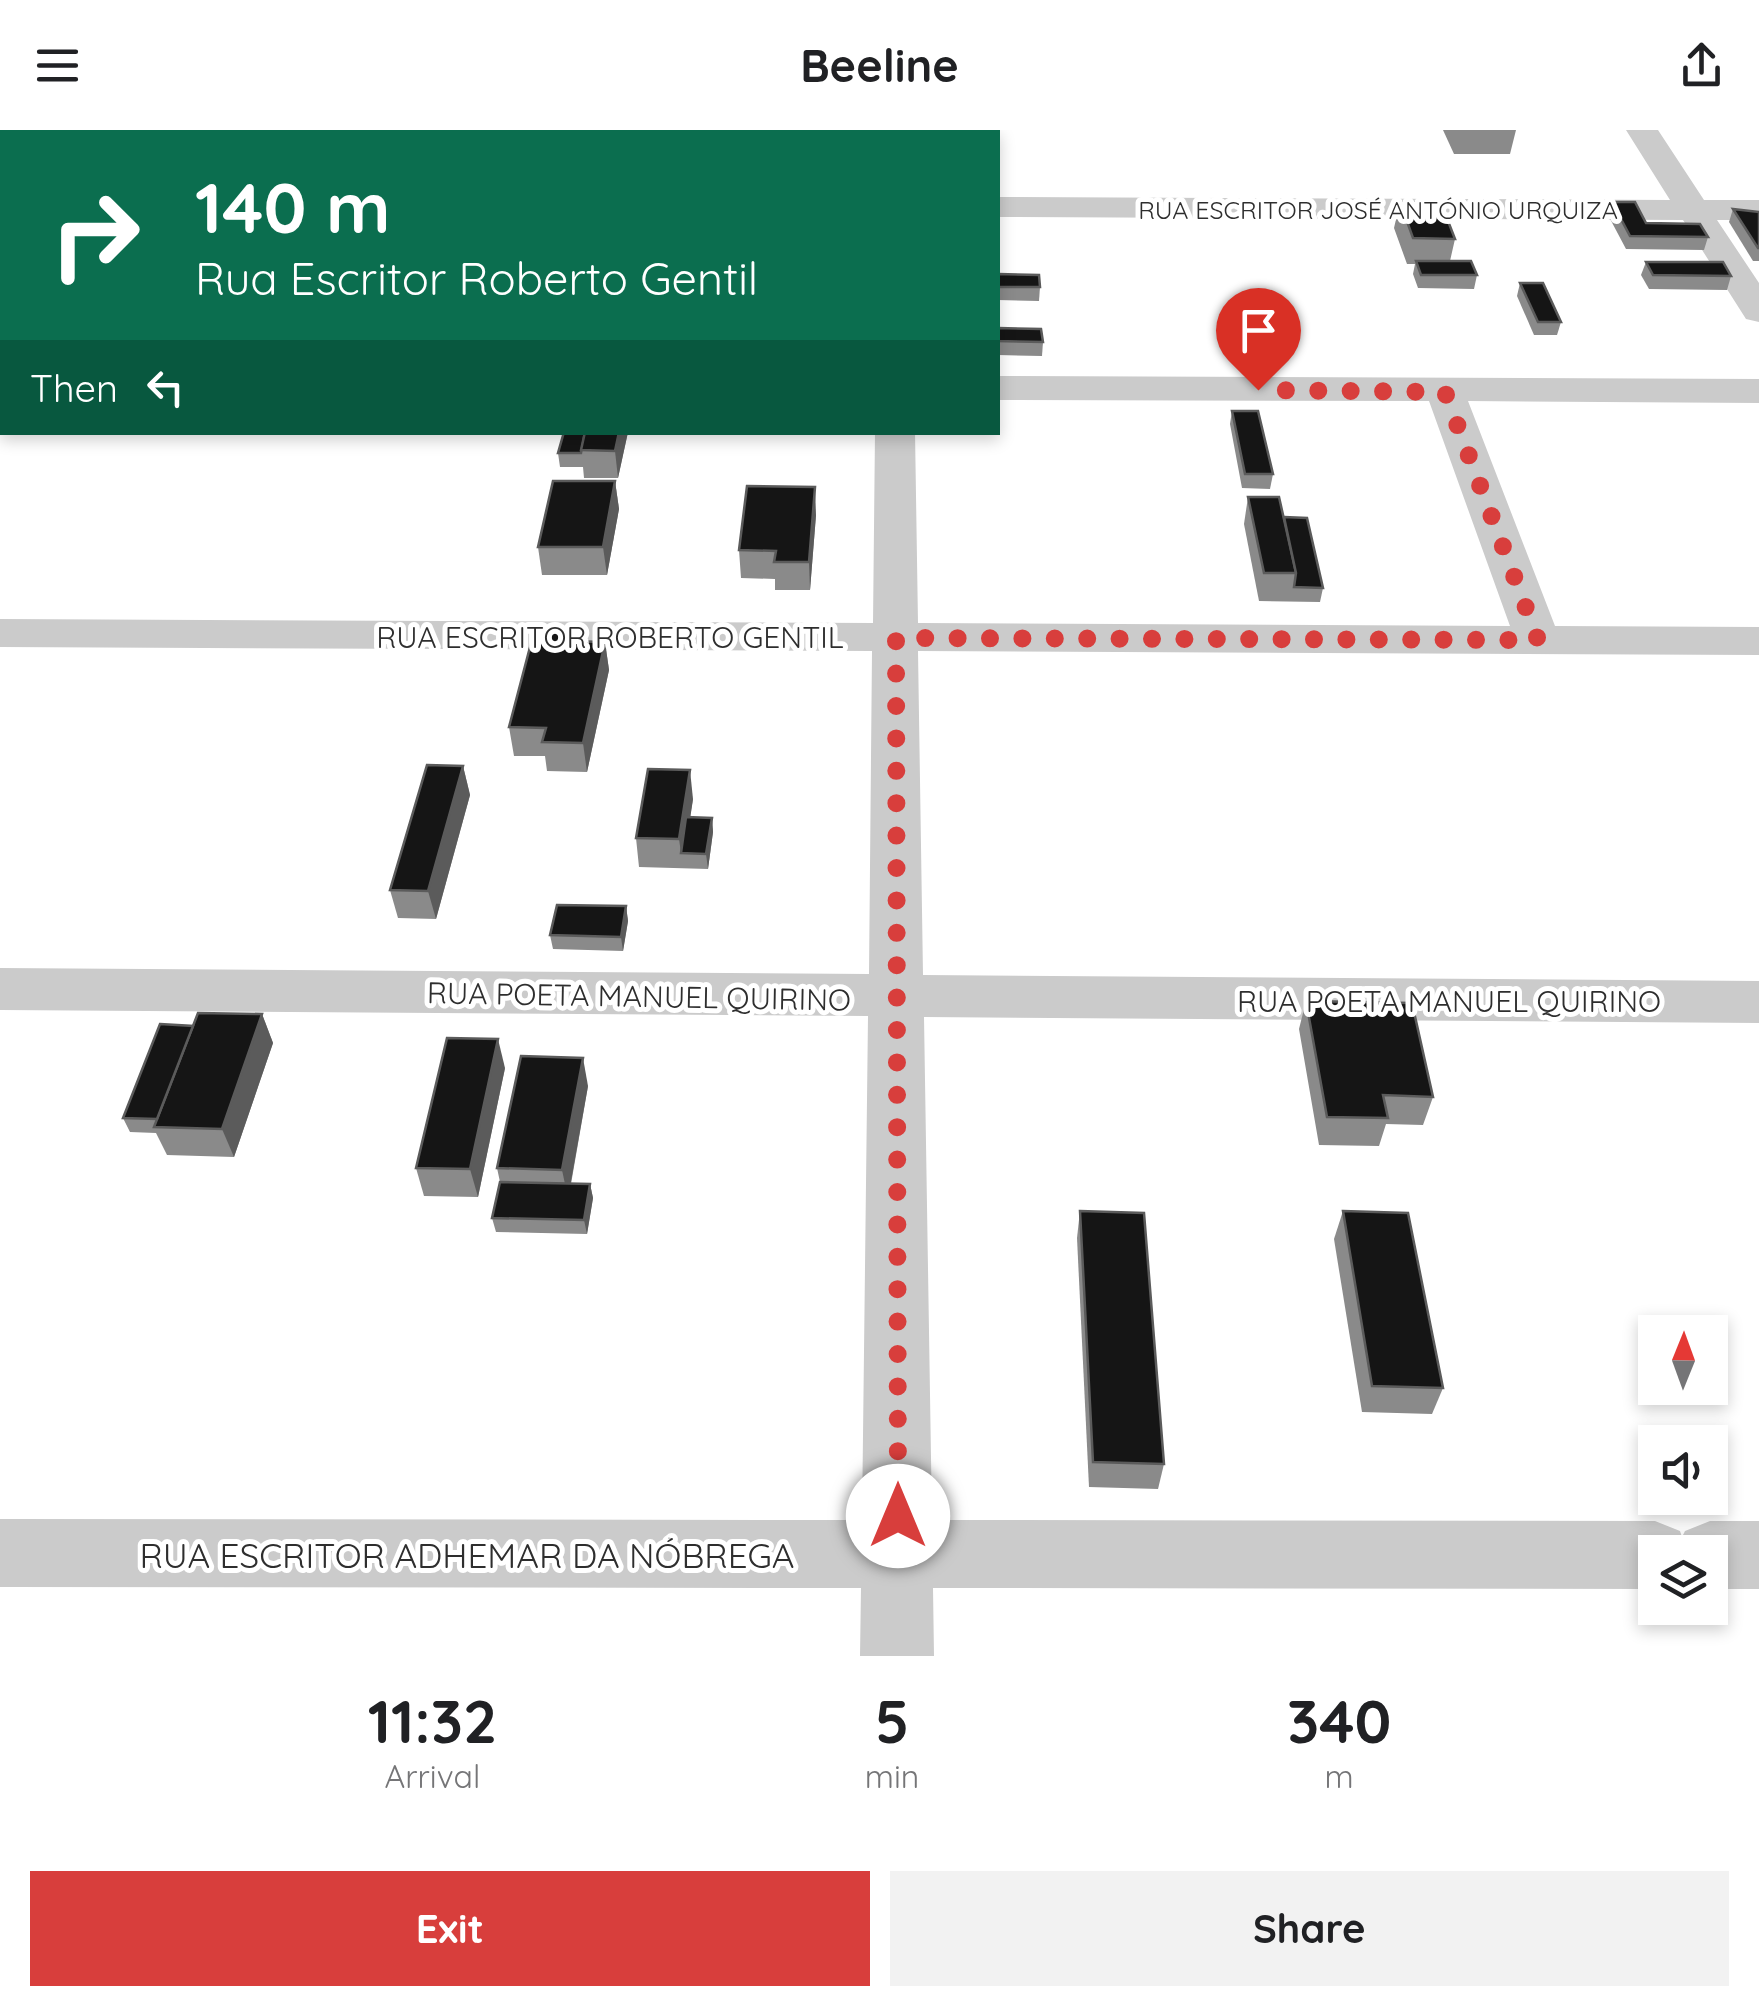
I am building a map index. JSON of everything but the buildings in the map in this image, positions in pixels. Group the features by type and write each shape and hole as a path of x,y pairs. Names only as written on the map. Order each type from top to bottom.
{"street":[{"path":"1642,130 1758,309"},
{"name":"RUA ESCRITOR JOSÉ ANTÓNIO URQUIZA","path":"1000,207 1759,210"},
{"path":"1000,388 1759,392"},
{"path":"1445,392 1538,640"},
{"path":"895,435 898,1656"},
{"name":"RUA ESCRITOR ROBERTO GENTIL","path":"0,633 1759,641"},
{"name":"RUA POETA MANUEL QUIRINO","path":"0,989 895,999 1759,1002"},
{"name":"RUA ESCRITOR ADHEMAR DA NÓBREGA","path":"0,1553 1638,1556"},
{"path":"1728,1556 1759,1556"}],"route":[{"path":"898,1516 896,638 1538,640 1445,392 1258,390"}]}
